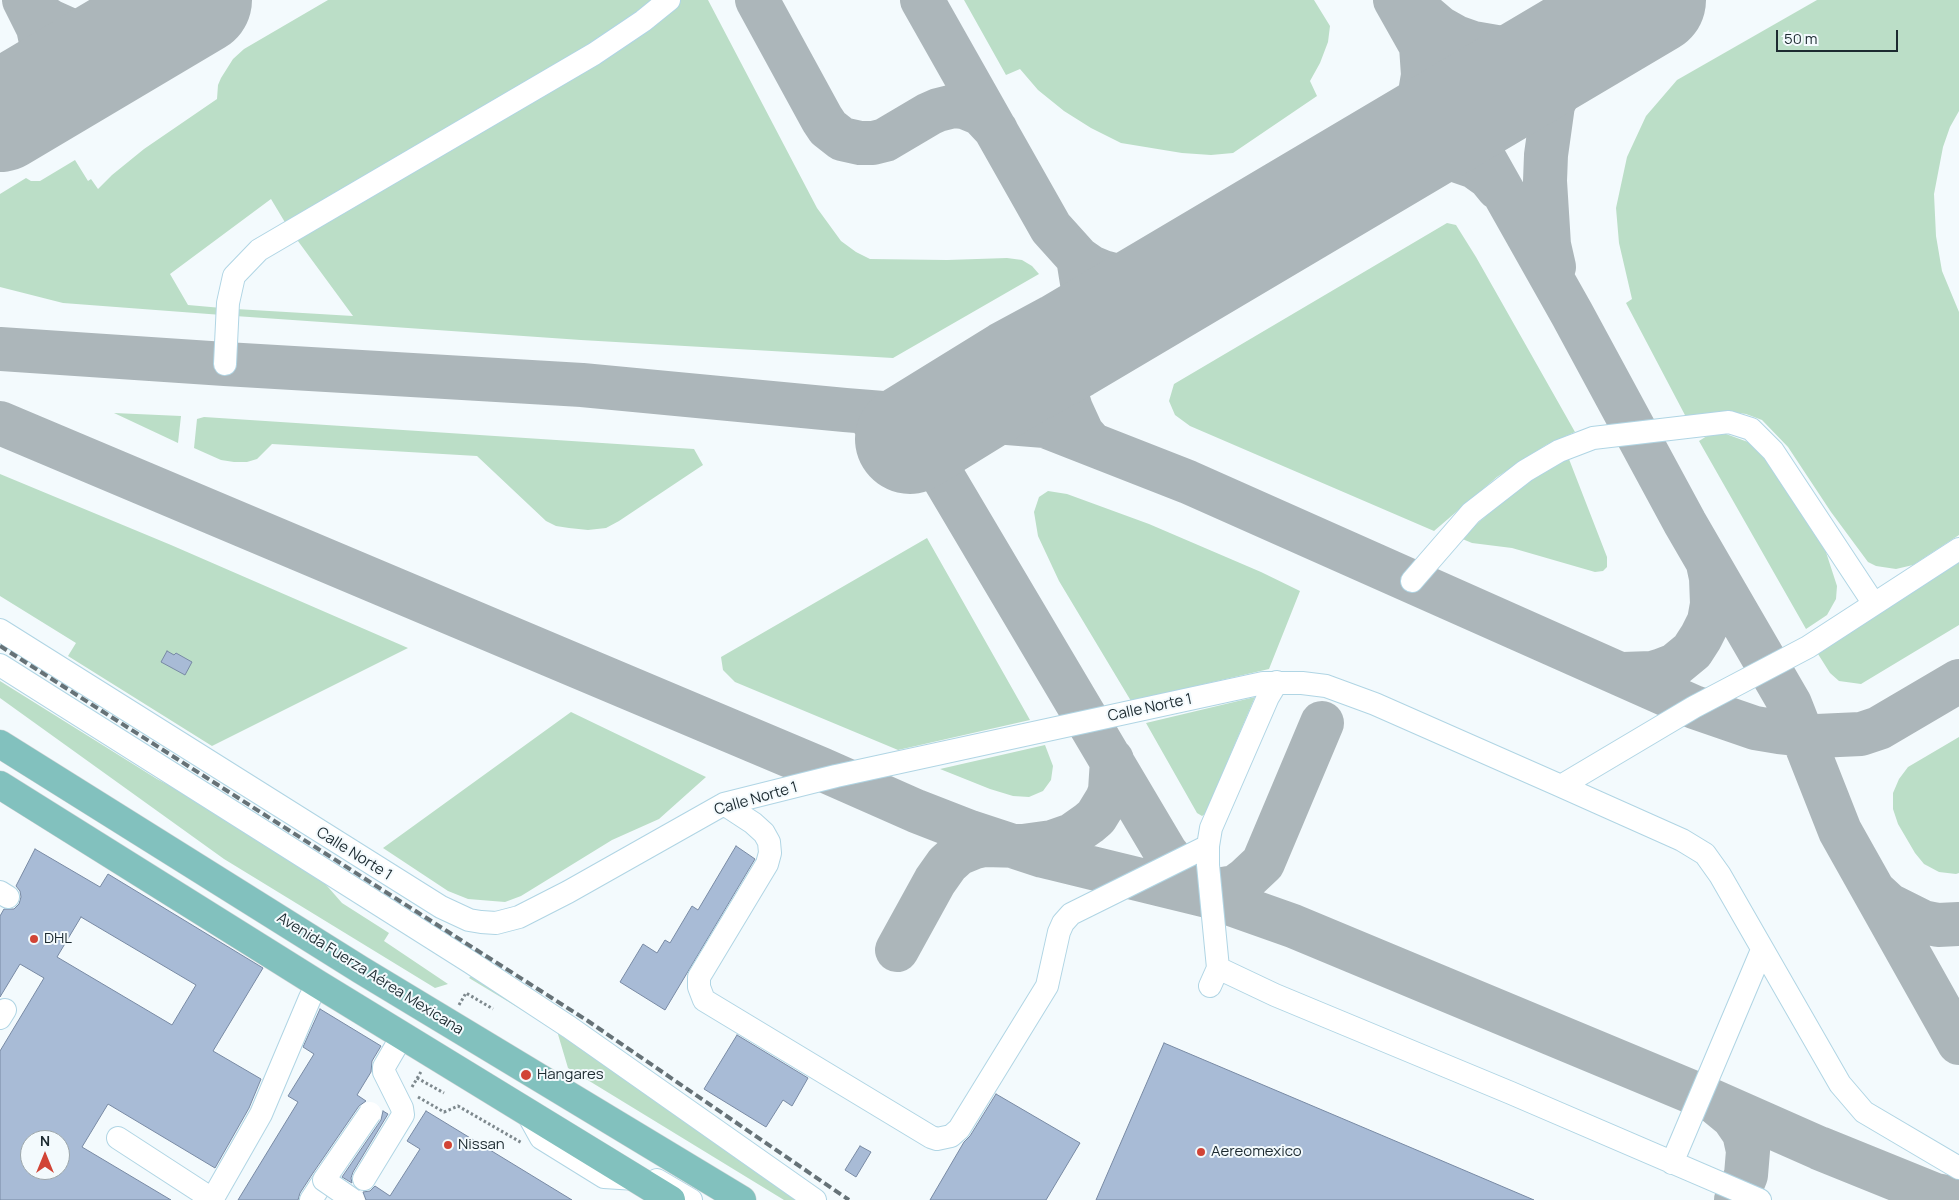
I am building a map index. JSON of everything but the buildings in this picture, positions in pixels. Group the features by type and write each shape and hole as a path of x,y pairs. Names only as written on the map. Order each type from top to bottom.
{"main road":[{"path":"0,739 34,766"},
{"name":"Avenida Fuerza Aérea Mexicana","path":"0,744 361,970 742,1200"},
{"path":"0,785 402,1036 671,1200"}],"street":[{"path":"225,364 228,304 234,276 260,250 594,54 643,21 669,0"},
{"path":"1412,581 1471,513 1525,471 1559,451 1593,438 1729,422 1751,429 1773,451 1874,604"},
{"path":"1561,786 1694,707 1808,647 1959,549"},
{"name":"Calle Norte 1","path":"0,630 441,907 469,920 496,923 519,917 568,892 724,804 836,776 1263,683 1302,683 1334,688 1376,704 1682,840 1705,854 1720,875 1840,1084 1864,1112 1959,1168"},
{"path":"0,665 470,962 607,1053 816,1200"},
{"path":"1277,682 1268,697 1211,828 1208,846 1214,977 1275,995 1511,1093 1760,1200"},
{"path":"0,752 199,881 722,1200"},
{"path":"0,772 92,833 311,970 691,1200"},
{"path":"724,804 753,823 764,833 769,842 770,853 767,864 699,977 699,987 704,1000 937,1139 951,1136 959,1129 1047,986 1063,923 1071,914 1208,846"},
{"path":"1672,1163 1762,950"},
{"path":"118,1138 212,1200 260,1114 310,998 318,984"},
{"path":"364,1179 403,1115 402,1108 384,1072 384,1067 402,1036"},
{"path":"311,1200 370,1113"},
{"path":"324,1180 354,1200"}],"path":[{"path":"478,1000 493,1009"},
{"path":"409,1093 418,1078 444,1093"},
{"path":"416,1096 444,1112 458,1106 526,1146"}],"green space":[{"path":"328,0 656,0 623,24 286,224 271,199 170,274 188,305 222,308 222,315 63,303 0,287 0,194 26,178 31,181 40,181 75,160 88,181 91,179 98,189 144,149 217,99 218,85 221,78 233,59 244,49"},
{"path":"679,0 708,0 817,208 841,241 870,259 947,260 1007,258 1022,260 1032,266 1039,274 893,358 581,340 235,316 236,309 353,316 295,237"},
{"path":"964,0 1314,0 1330,26 1328,42 1320,63 1310,81 1317,96 1233,153 1211,155 1182,153 1121,143 1091,128 1064,111 1038,90 1020,69 1006,75"},
{"path":"1817,0 1959,0 1959,111 1950,127 1943,147 1934,194 1936,236 1942,271 1959,312 1959,535 1913,565 1896,569 1876,566 1868,562 1831,512 1788,447 1762,420 1746,414 1732,412 1686,417 1626,303 1632,299 1619,243 1616,208 1627,157 1646,116 1677,80"},
{"path":"1447,223 1456,225 1476,257 1575,432 1546,445 1497,477 1434,531 1190,426 1175,415 1169,401 1174,384"},
{"path":"114,413 181,416 178,443"},
{"path":"204,417 694,449 703,465 619,521 606,528 588,530 556,526 546,521 477,456 272,444 257,459 247,462 234,462 221,460 194,448 197,419"},
{"path":"1726,434 1748,442 1765,458 1824,546 1837,586 1836,599 1827,615 1806,629 1699,441 1707,436"},
{"path":"1567,454 1607,557 1607,567 1603,571 1595,572 1512,548 1472,543 1460,538 1519,488"},
{"path":"0,474 171,545 408,648 212,746 68,656 76,643 0,596"},
{"path":"1048,491 1067,494 1149,524 1261,572 1300,591 1269,669 1131,701 1059,581 1038,536 1034,512 1039,497"},
{"path":"927,538 1030,720 898,750 735,682 723,670 721,657"},
{"path":"1959,561 1959,625 1861,684 1839,681 1830,673 1818,654"},
{"path":"0,681 157,779 255,830 307,863 342,903 389,933 384,941 448,984 435,988 224,859 0,698"},
{"path":"1255,697 1205,814 1202,816 1197,813 1146,723"},
{"path":"571,712 706,777 659,819 612,840 521,896 505,902 468,899 448,891 383,848"},
{"path":"1959,737 1959,873 1956,874 1939,872 1924,864 1915,853 1898,824 1893,809 1893,793 1899,779 1908,767"},
{"path":"1045,745 1053,766 1051,780 1043,791 1029,797 1013,796 990,789 940,769"},
{"path":"477,970 812,1200 784,1200 568,1068 557,1031 469,978"}],"taxiway":[{"path":"24,0 36,12 50,21 90,39 117,40 143,32"},
{"path":"0,115 30,86 40,66 41,42 38,28 24,0"},
{"path":"757,0 822,119 828,128 842,139 860,143 873,143 885,140 929,114 954,106 964,107 981,114 996,130"},
{"path":"922,0 1051,228 1078,258 1091,267 1103,272 1133,278 1153,278 1185,272 1210,261"},
{"path":"1395,0 1572,314 1685,523 1790,704 1840,831 1959,1043"},
{"path":"1407,0 1440,28 1456,37 1473,43 1508,49 1529,50 1561,46 1602,27"},
{"path":"1554,267 1549,245 1545,181 1546,155 1553,105 1568,73 1591,45 1648,2"},
{"path":"1364,166 1393,142 1413,113 1420,93 1423,75 1421,46"},
{"path":"1341,183 1393,158 1412,155 1432,155 1446,157 1475,167 1489,177 1498,188"},
{"path":"926,408 952,402 991,387 1017,373 1064,342 1073,332 1082,309 1083,289 1078,258"},
{"path":"1090,442 1082,433 1067,396 1069,367 1083,346 1111,319"},
{"path":"0,349 582,385 845,410 1045,426 1188,482 1694,707 1755,728 1817,736 1861,734 1879,728 1959,681"},
{"path":"868,416 899,430 927,454 939,470 1166,853 1188,880 1210,894"},
{"path":"0,423 821,769 916,811 970,832 1043,856 1211,897 1293,926 1699,1095 1819,1148 1935,1195 1959,1199"},
{"path":"1623,674 1652,673 1662,670 1675,665 1692,651 1709,621 1712,604 1711,578 1708,564"},
{"path":"1211,891 1235,887 1263,863 1322,723"},
{"path":"897,950 935,881 947,864 958,854 984,845 1023,846 1052,842 1072,835 1096,817 1110,791 1112,760"},
{"path":"1875,892 1889,905 1923,922 1938,925 1959,924"},
{"path":"1716,1103 1733,1117 1744,1133 1748,1151 1746,1175 1736,1200"}],"runway":[{"path":"0,117 197,0"},
{"path":"910,439 1017,373 1067,346 1651,0"}],"railway":[{"path":"0,646 588,1021 849,1200"}],"place":[{"name":"DHL","path":"34,939"},
{"name":"Hangares","path":"526,1075"},
{"name":"Nissan","path":"448,1145"},
{"name":"Aereomexico","path":"1201,1152"}]}
